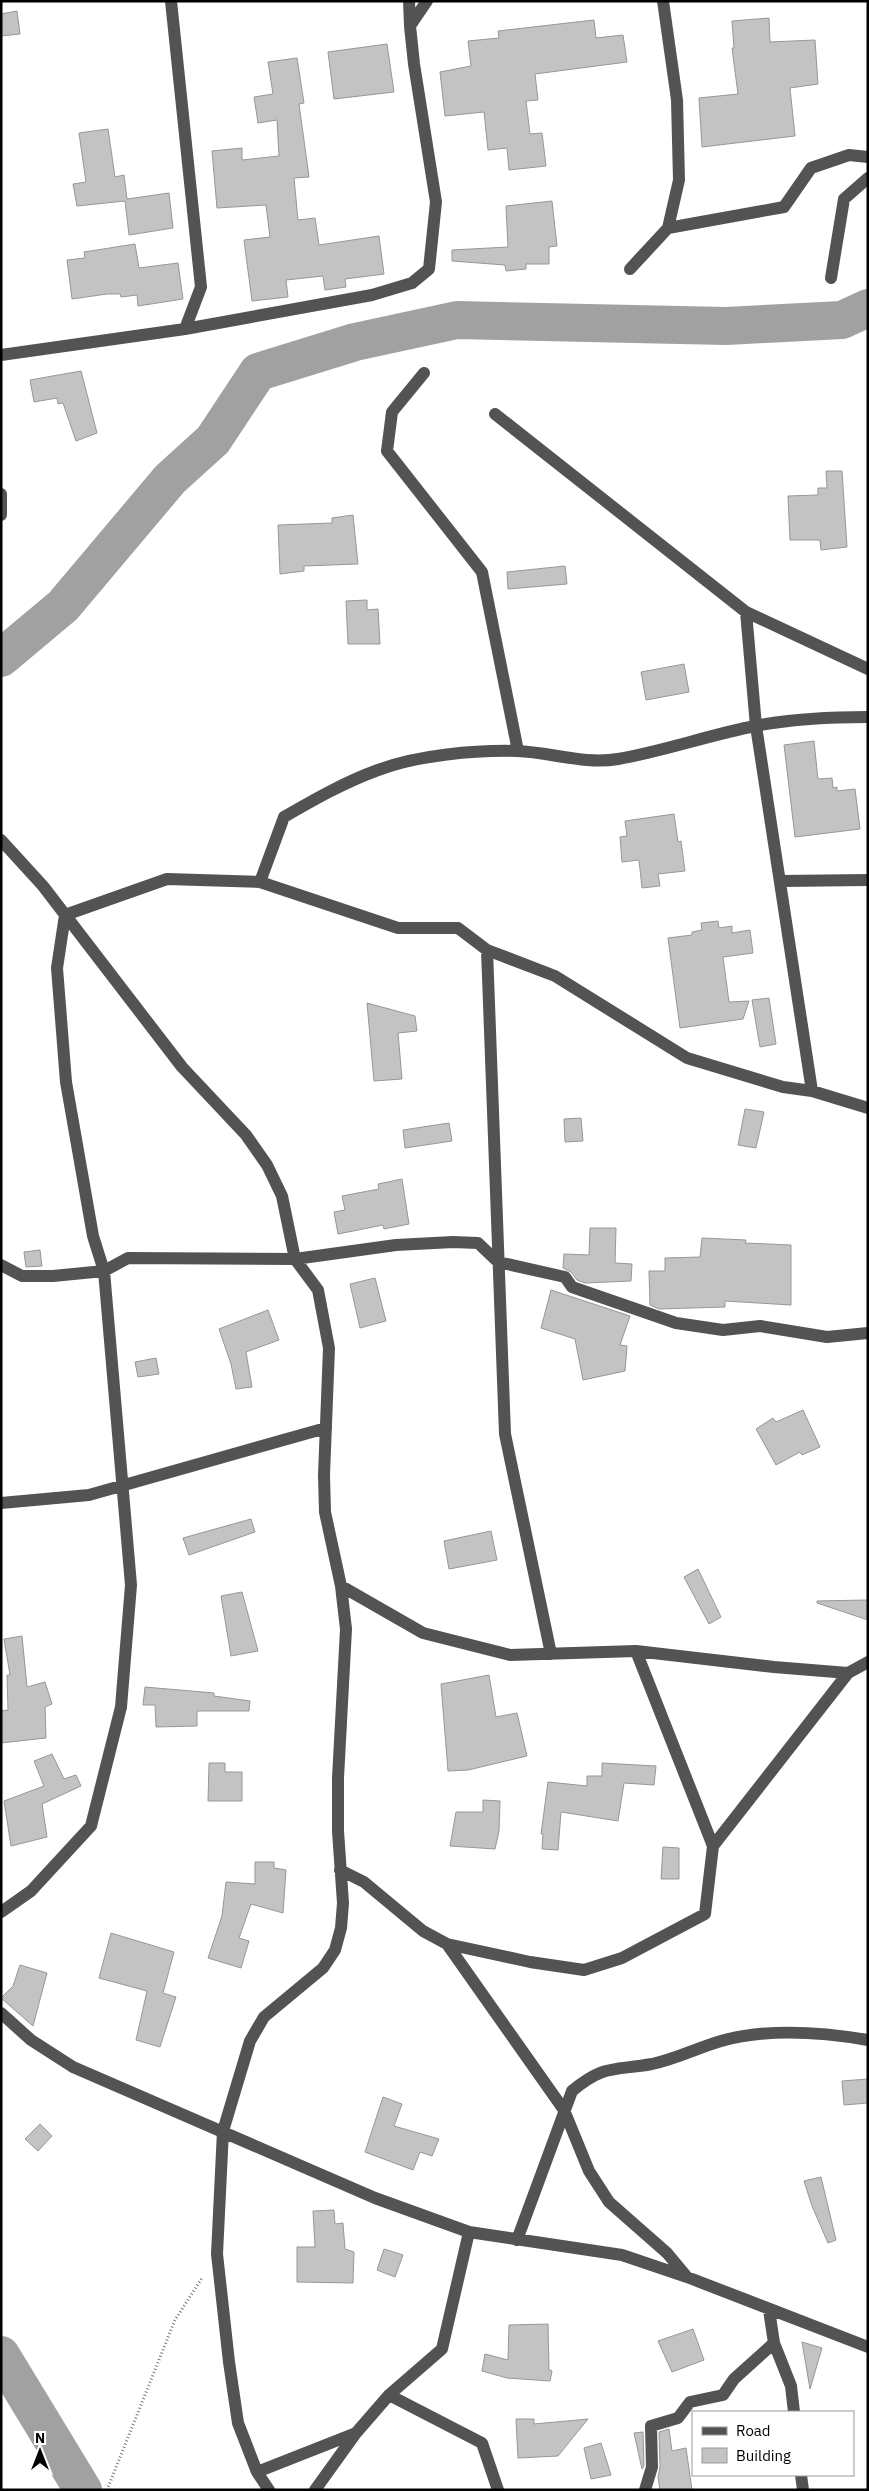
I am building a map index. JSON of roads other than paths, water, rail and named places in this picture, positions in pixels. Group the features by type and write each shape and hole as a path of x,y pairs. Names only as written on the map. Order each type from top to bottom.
{"street":[{"path":"172,1 201,287 185,329"},
{"path":"1,355 185,329 372,294 412,283 429,269 436,202 414,64 409,1"},
{"path":"410,26 427,1"},
{"path":"630,269 668,228 679,180 677,100 663,1"},
{"path":"668,228 784,207 811,168 849,155 868,157"},
{"path":"831,278 844,199 868,178"},
{"path":"424,373 392,412 387,451 482,572 518,751"},
{"path":"495,414 746,612 868,669"},
{"path":"1,494 1,515"},
{"path":"746,612 756,726 812,1091"},
{"path":"260,882 284,817 336,787 380,769 414,760 468,753 518,751 569,758 617,760 756,726 838,717 868,717"},
{"path":"1,840 66,915 182,1067 246,1135 267,1165 282,1196 296,1259 318,1290 330,1348 326,1428 325,1512 341,1586 346,1629 338,1778 340,1870 343,1903 341,1928 335,1950 323,1968 264,2016 250,2041 223,2131 217,2254 238,2424 257,2472 269,2490"},
{"path":"66,915 167,880 260,882 398,928 458,928 487,950 555,976 687,1058 783,1087 812,1091 868,1108"},
{"path":"781,881 868,880"},
{"path":"1,1912 31,1891 91,1826 121,1707 131,1586 124,1484 104,1271 93,1236 66,1082 57,968 66,915"},
{"path":"487,950 505,1434 551,1654"},
{"path":"1,1265 22,1276 52,1276 104,1271 128,1258 296,1259 396,1245 453,1242 478,1243 498,1262 565,1277 572,1288 676,1323 723,1330 760,1326 827,1337 868,1333"},
{"path":"1,1503 89,1495 326,1428"},
{"path":"341,1586 423,1633 510,1655 636,1651 774,1667 848,1672"},
{"path":"340,1870 364,1882 423,1931 446,1944 530,1962 584,1970 622,1958 705,1914 712,1846 636,1651"},
{"path":"712,1846 848,1672 868,1662"},
{"path":"446,1944 564,2110 589,2171 609,2202 667,2252 687,2277"},
{"path":"1,2013 31,2040 73,2067 375,2198 469,2232 622,2255 687,2277 868,2347"},
{"path":"517,2240 572,2091 596,2074 609,2068 652,2064 689,2054 720,2042 761,2033 848,2037 868,2040"},
{"path":"315,2490 356,2433 389,2395 442,2349 469,2232"},
{"path":"769,2310 774,2343 792,2386 794,2411"},
{"path":"646,2490 652,2467 651,2426 678,2418 690,2402 724,2395 734,2379 774,2343"},
{"path":"389,2395 482,2443 498,2490"},
{"path":"257,2472 356,2433"},
{"path":"801,2476 803,2490"}],"waterway":[{"path":"1,658 63,606 170,479 213,440 258,372 355,342 457,320 726,326 842,320 868,308"},
{"path":"1,2355 83,2490"}]}
